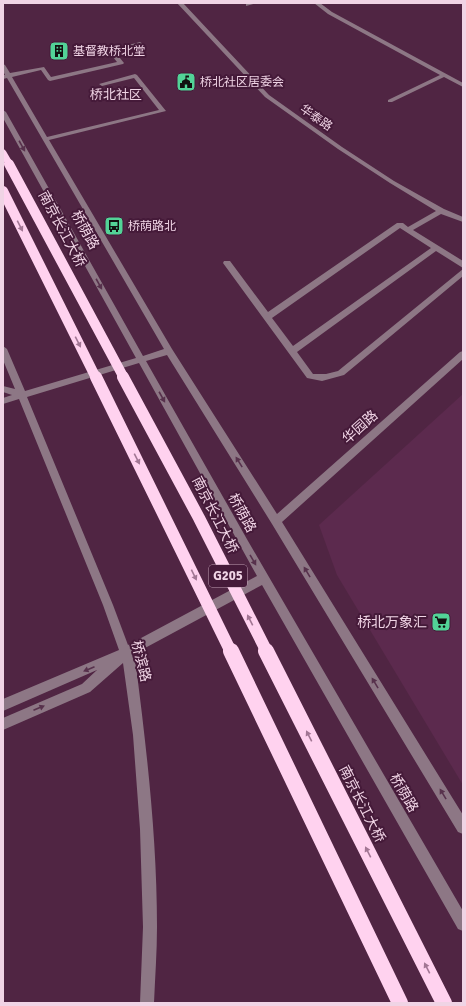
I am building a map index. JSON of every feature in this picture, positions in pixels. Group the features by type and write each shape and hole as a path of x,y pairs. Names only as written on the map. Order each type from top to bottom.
{"highway":[{"name":"南京长江大桥","path":"3,153 198,518 444,1003"},
{"path":"3,191 177,540 400,1003"}],"street":[{"name":"华泰路","path":"180,3 267,96 340,148 392,182 441,210 463,220"},
{"path":"248,5 254,3"},
{"path":"317,3 330,13 463,85"},
{"path":"6,77 42,68 50,79 121,62 111,51 140,44"},
{"name":"桥荫路","path":"3,66 6,77 46,139 168,350 276,521 463,827"},
{"path":"390,101 444,75"},
{"path":"46,139 163,110 135,76 102,84"},
{"name":"桥荫路","path":"3,112 264,578 463,924"},
{"path":"408,230 441,210"},
{"path":"267,317 400,225 463,265"},
{"path":"292,351 436,248"},
{"path":"227,263 310,376 317,379 330,378 341,373 463,272"},
{"name":"桥滨路","path":"3,349 108,605 130,666 139,735 147,829 150,927 147,1003"},
{"path":"3,401 168,350"},
{"name":"华园路","path":"276,521 463,354"},
{"path":"3,389 22,395"},
{"path":"3,705 125,653 264,578"},
{"path":"3,724 86,688 125,653"}],"shaded area":[{"path":"463,394 463,785 337,575 319,525"}],"place":[{"name":"基督教桥北堂","path":"59,51"},
{"name":"桥北社区居委会","path":"186,82"},
{"name":"桥荫路北","path":"114,226"},
{"name":"桥北万象汇","path":"441,622"}],"district":[{"name":"桥北社区","path":"116,95"}]}
